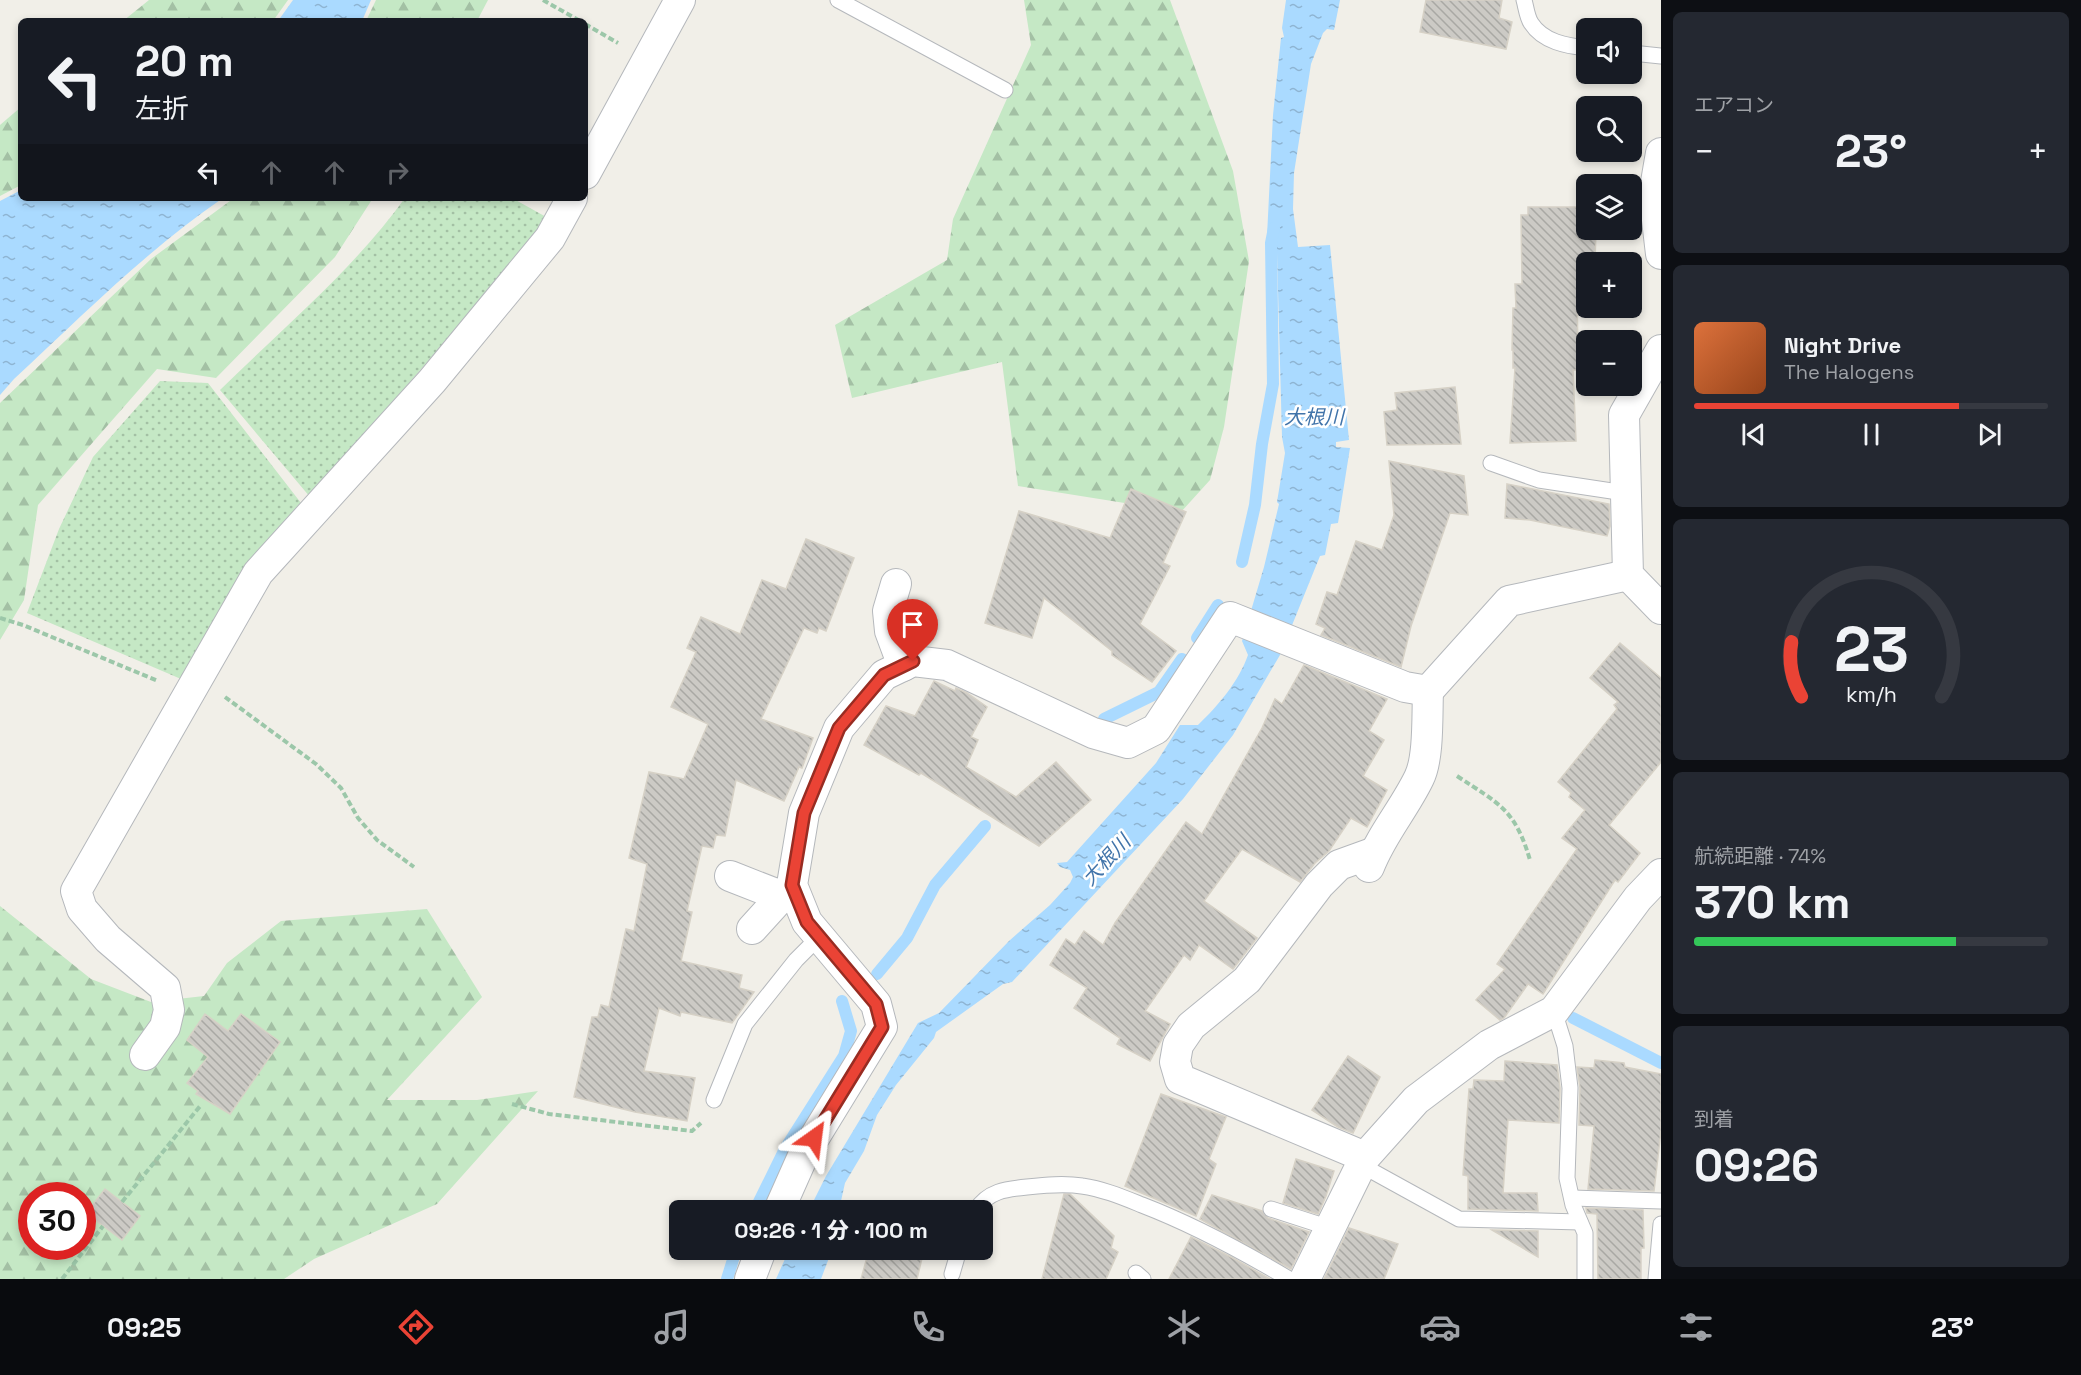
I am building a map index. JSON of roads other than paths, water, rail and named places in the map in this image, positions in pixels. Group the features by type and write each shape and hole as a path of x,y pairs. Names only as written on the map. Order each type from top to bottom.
{"street":[{"path":"588,169 680,0"},
{"path":"1661,153 1654,194 1661,254"},
{"path":"145,1055 165,1027 169,1010 165,988 108,939 82,909 76,891 258,573 432,381 550,238 570,201"},
{"path":"1661,350 1624,415 1628,575 1661,609"},
{"path":"1363,1161 1180,1079 1174,1062 1178,1045 1191,1026 1247,980 1319,885 1339,865 1372,859 1420,776 1428,691 1509,601 1628,575"},
{"path":"896,584 888,611 890,631 903,666"},
{"path":"752,929 786,890 804,813 839,728 884,675 913,661 947,665 1093,733 1128,743 1156,729 1230,617 1405,687 1428,691"},
{"path":"1305,1279 1363,1161 1416,1100 1489,1045 1554,1011 1638,898 1661,874"},
{"path":"730,876 786,890 807,922 876,1004 882,1027 803,1156 783,1200"},
{"path":"750,1279 757,1260"}],"lane":[{"path":"838,0 1005,90"},
{"path":"1524,0 1531,23 1547,39 1576,47"},
{"path":"1642,54 1661,56"},
{"path":"1491,463 1539,480 1625,493"},
{"path":"714,1100 745,1024 796,960 819,937"},
{"path":"1554,1011 1566,1046 1570,1088 1568,1178 1573,1205 1585,1233 1585,1279"},
{"path":"1363,1161 1459,1219 1580,1222"},
{"path":"983,1200 1002,1189 1043,1185 1079,1185 1103,1190 1157,1211 1236,1247 1289,1279"},
{"path":"1572,1198 1661,1201"},
{"path":"1271,1209 1330,1228"},
{"path":"1656,1279 1661,1224"},
{"path":"952,1274 956,1260"}],"water":[{"path":"293,0 371,0 363,18 280,18"},
{"name":"大根川","path":"1286,0 1340,0 1334,30 1327,29 1323,33 1311,64 1294,173 1293,209 1298,247 1330,245 1349,440 1336,442 1336,447 1350,448 1338,523 1331,524 1325,555 1320,556 1280,655 1233,735 1183,799 1012,982 1003,984 936,1032 934,1038 896,1085 877,1115 864,1151 845,1183 841,1200 814,1200 826,1176 918,1023 939,1013 1070,883 1073,877 1070,870 1060,867 1057,863 1067,862 1156,763 1180,725 1198,725 1213,710 1233,684 1248,655 1242,641 1264,567 1279,504 1277,502 1285,453 1282,437 1277,253 1267,236 1273,115 1281,38 1284,37 1282,28"},
{"path":"18,192 18,201 219,201 168,239 116,284 14,379 0,395 0,201"},
{"path":"785,1260 828,1260 821,1279 776,1279"}],"waterway":[{"path":"1242,562 1255,505 1262,444 1273,384 1271,243 1274,228"},
{"path":"1197,638 1218,605"},
{"path":"1104,719 1159,692 1182,659"},
{"path":"877,974 907,938 935,885 985,826"},
{"path":"760,1200 785,1149 844,1056 851,1031 842,1001"},
{"path":"1573,1018 1661,1063"},
{"path":"727,1279 733,1260"}]}
